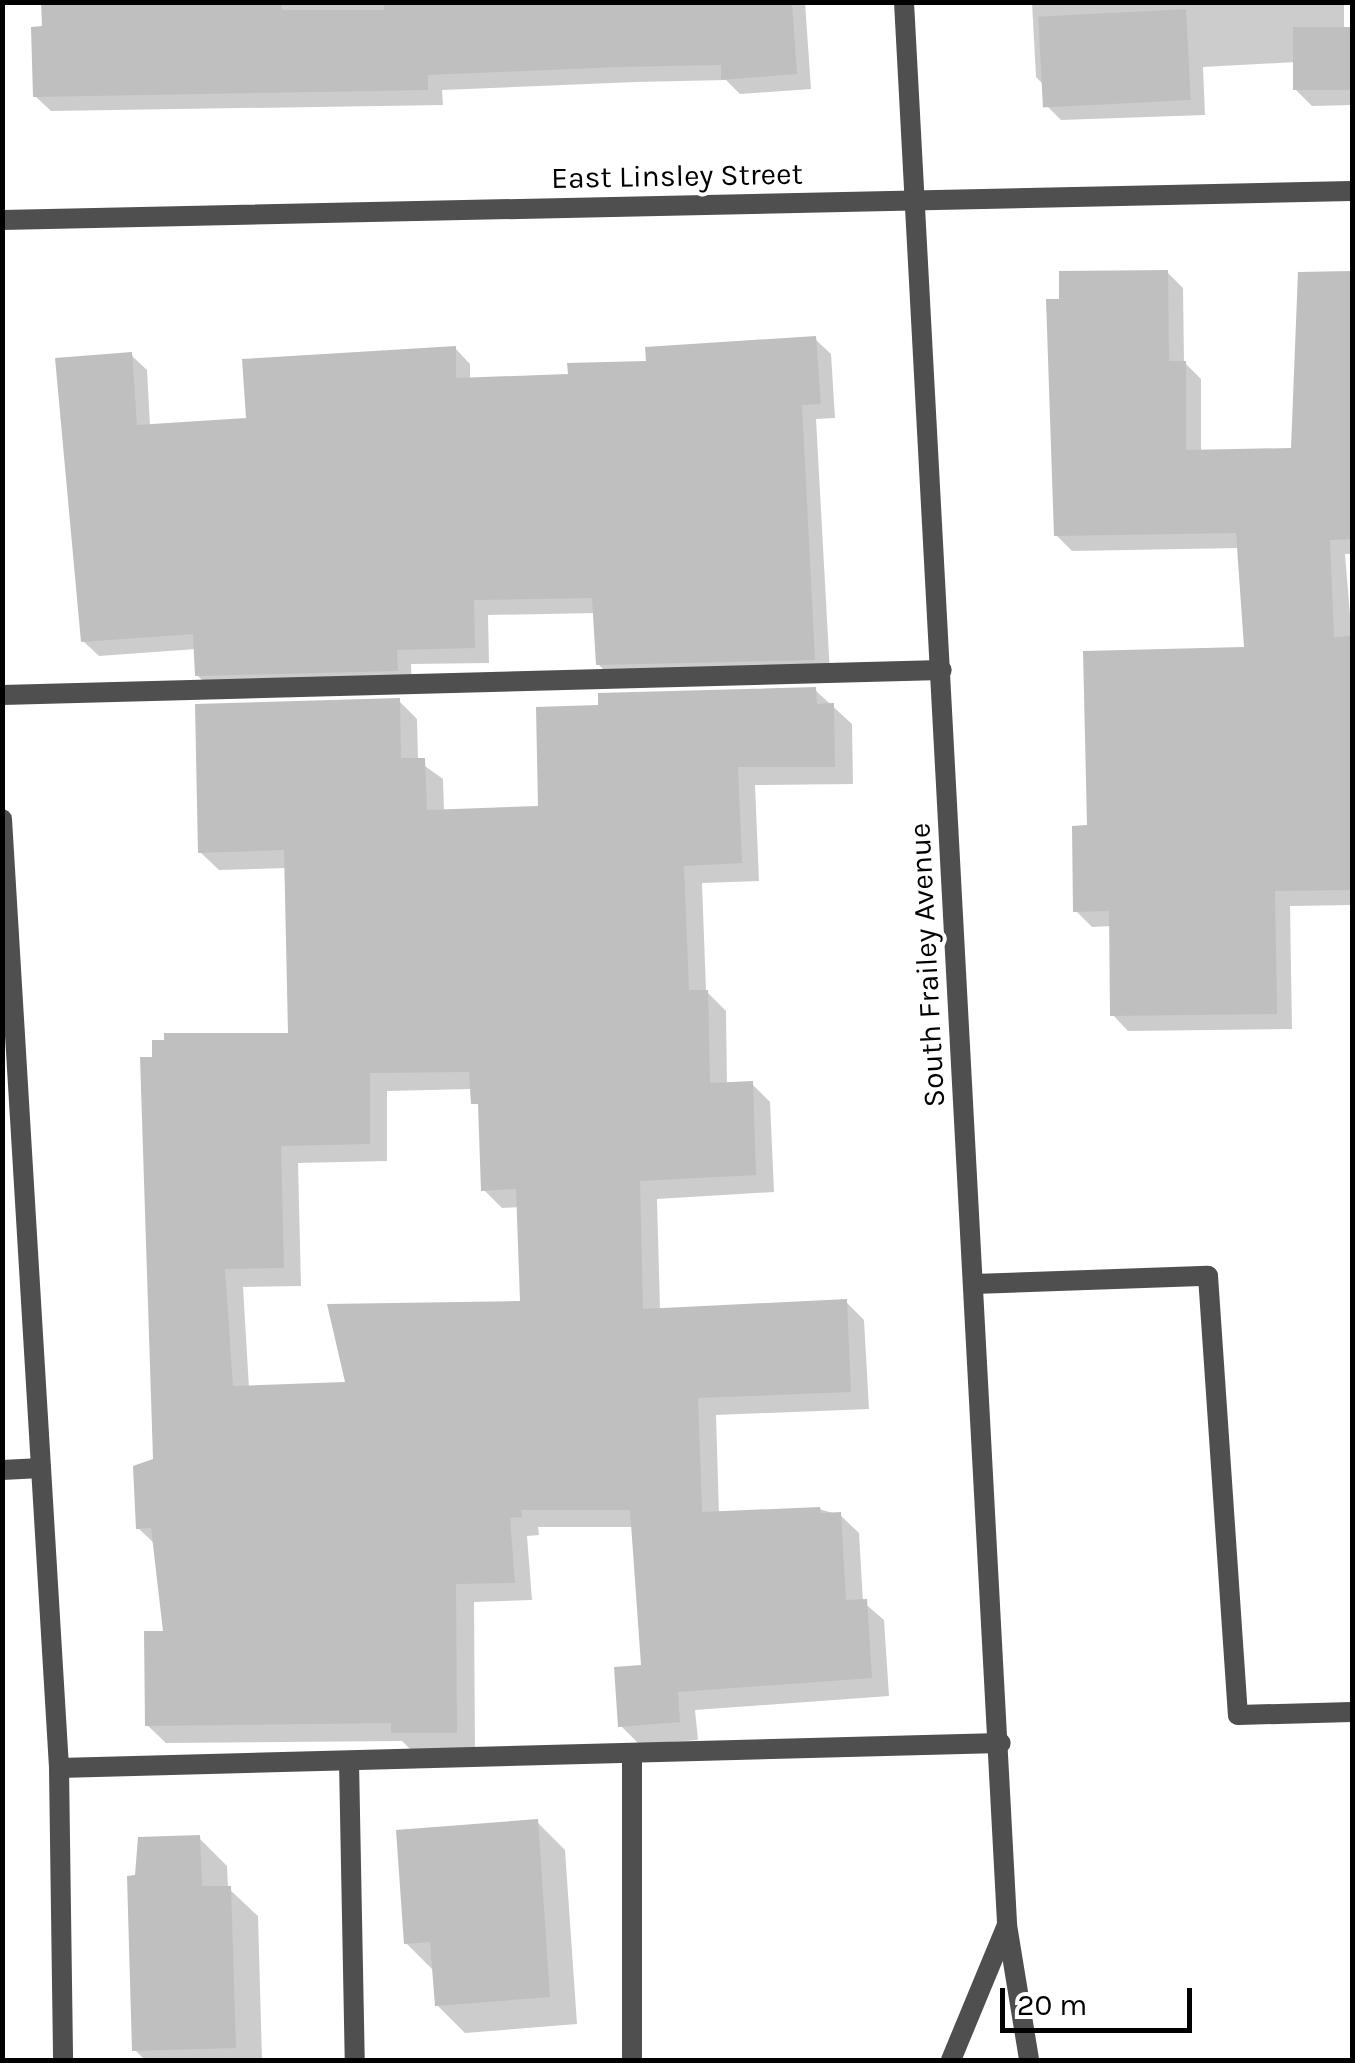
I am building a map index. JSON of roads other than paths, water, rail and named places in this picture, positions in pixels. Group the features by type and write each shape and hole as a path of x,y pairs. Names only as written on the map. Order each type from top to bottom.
{"street":[{"name":"South Frailey Avenue","path":"904,2 1001,1743 1007,1926 1030,2060"},
{"name":"East Linsley Street","path":"2,220 1352,191"},
{"path":"2,694 942,670"},
{"path":"2,819 59,1768 63,2060"},
{"path":"974,1284 1208,1276 1238,1715 1352,1712"},
{"path":"2,1470 41,1468"},
{"path":"59,1768 632,1756 1001,1743"},
{"path":"632,1756 632,2060"},
{"path":"349,1761 355,2060"},
{"name":"South Frailey Avenue","path":"952,2060 1007,1926"}]}
